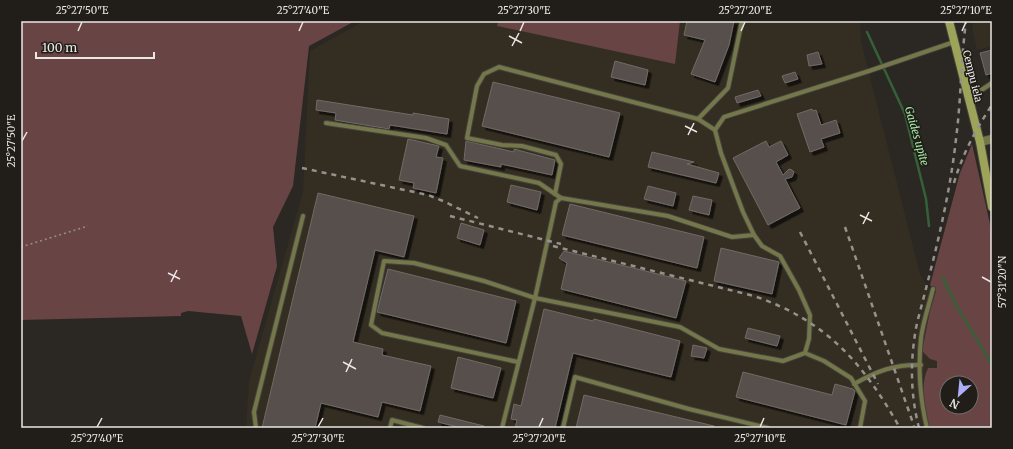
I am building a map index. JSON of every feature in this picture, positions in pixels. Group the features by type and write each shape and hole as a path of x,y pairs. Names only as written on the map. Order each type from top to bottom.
{"main road":[{"name":"Cempu iela","path":"949,21 980,142 992,207"}],"street":[{"path":"980,142 992,139"}],"lane":[{"path":"698,119 728,88 742,21"},
{"path":"805,353 809,339 810,315 799,290 780,256 762,246 754,235 743,212 721,153 716,130 724,117 954,42"},
{"path":"555,194 561,164 556,155 522,146 502,145 467,138 477,86 484,74 499,67 698,119 716,130"},
{"path":"967,93 983,89 992,83"},
{"path":"326,123 426,138 446,145 460,166 539,183 561,198 668,216 732,237 754,235"},
{"path":"502,428 535,298 556,202 561,198"},
{"path":"256,428 254,412 303,216"},
{"path":"518,362 382,333 371,325 384,260 414,263 535,298 680,326 719,349 784,361 805,353 824,361 851,378 865,400 860,428"},
{"path":"927,428 920,383 921,337 933,290"},
{"path":"854,384 870,375 889,368 905,364 921,365"},
{"path":"564,428 575,377 689,409 768,428"},
{"path":"390,428 392,420 423,428"}],"path":[{"path":"21,247 88,226"}],"shaded area":[{"path":"21,21 355,21 309,46 293,186 273,227 277,266 252,354 241,316 188,311 181,313 181,316 21,320"},
{"path":"364,21 860,21 861,41 920,274 979,375 939,375 939,415 979,415 979,375 990,394 992,403 992,428 246,428 249,381 303,192 310,51"},
{"path":"498,21 680,21 675,64 497,26"},
{"path":"974,21 992,21 992,46 977,50 972,28"},
{"path":"972,144 992,233 992,428 929,428 924,398 925,375 928,368 937,368 937,361 930,359 922,351 930,311 936,291 930,285 960,173"}],"building":[{"path":"687,21 734,21 729,45 715,82 691,74 705,40 684,35"},
{"path":"992,50 992,73 986,75 980,53"},
{"path":"818,52 822,64 809,66 807,55"},
{"path":"615,61 648,70 645,85 611,77"},
{"path":"795,72 798,79 785,83 782,76"},
{"path":"493,82 620,113 609,157 482,126"},
{"path":"758,90 761,96 737,103 735,97"},
{"path":"317,100 449,119 447,134 390,125 389,129 335,120 336,113 316,110"},
{"path":"812,109 813,111 816,110 821,125 836,120 840,133 821,139 824,147 810,152 797,114"},
{"path":"408,139 439,146 436,157 443,158 436,193 413,188 414,183 399,180"},
{"path":"466,141 514,152 514,149 555,160 552,175 501,164 501,167 464,160"},
{"path":"766,141 769,147 781,141 788,155 776,162 783,175 789,169 794,172 792,177 785,179 800,208 768,225 733,158"},
{"path":"652,152 694,162 687,164 719,173 716,183 648,167"},
{"path":"511,185 541,192 537,210 507,202"},
{"path":"648,186 676,193 673,206 644,199"},
{"path":"318,193 414,216 404,257 375,250 353,342 383,349 382,355 431,366 420,411 382,402 378,417 321,403 315,428 262,428"},
{"path":"693,196 712,200 709,215 689,210"},
{"path":"570,204 704,237 697,268 562,235"},
{"path":"461,223 484,230 480,245 457,238"},
{"path":"721,248 779,262 772,294 714,281"},
{"path":"564,251 686,281 676,318 561,289 567,263 559,258"},
{"path":"388,269 516,301 506,343 377,312"},
{"path":"544,309 593,321 594,319 680,341 671,377 573,353 555,428 515,428 517,420 511,419 514,404 521,406"},
{"path":"748,328 780,336 777,346 745,338"},
{"path":"693,345 707,348 704,358 691,356"},
{"path":"458,357 501,368 493,398 451,388"},
{"path":"743,372 832,395 835,384 853,389 855,391 846,425 736,397"},
{"path":"584,395 714,426 714,428 576,428"},
{"path":"440,415 484,426 484,428 462,428 438,422"}],"waterway":[{"name":"Gaides upīte","path":"867,32 905,114 926,199 929,226"},
{"name":"Gaides upīte","path":"943,277 953,300 992,365"}],"railway":[{"path":"919,428 914,402 912,376 913,349 917,323 935,255 945,209 953,162 958,124 966,21"},
{"path":"954,183 970,142 992,105"},
{"path":"302,168 428,195 478,218"},
{"path":"450,216 561,244"},
{"path":"845,227 914,426"},
{"path":"800,232 878,384"},
{"path":"553,246 754,296 780,306 823,332 857,364 872,383 900,428"}]}
